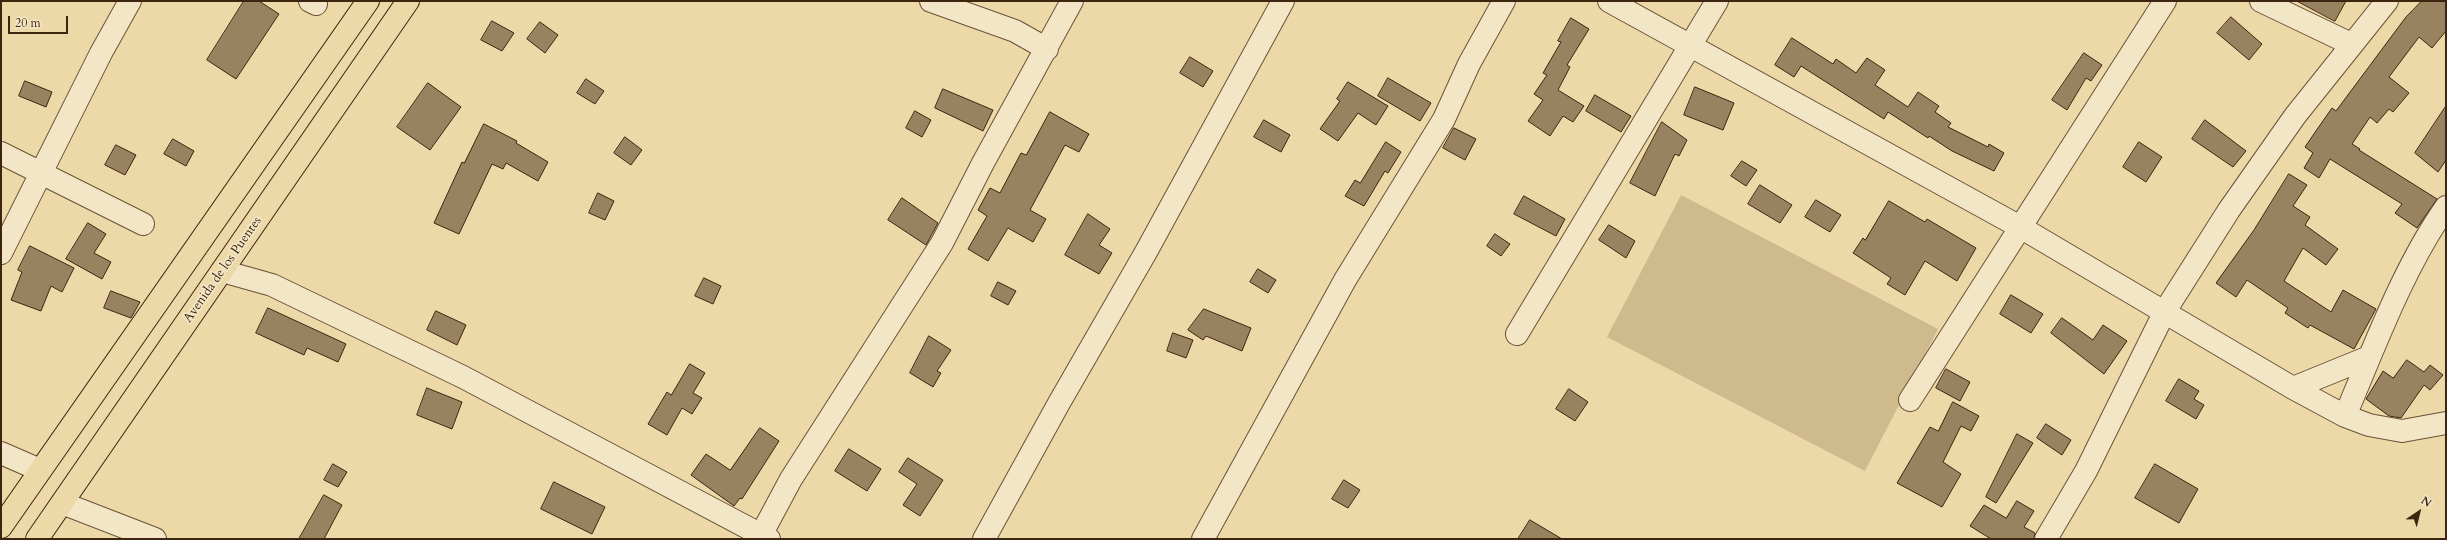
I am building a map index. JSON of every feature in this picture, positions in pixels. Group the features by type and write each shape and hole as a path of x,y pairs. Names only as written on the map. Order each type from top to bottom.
{"main road":[{"path":"1,527 368,1"},
{"name":"Avenida de los Puentes","path":"37,539 408,1"}],"street":[{"path":"1,253 43,172 101,53 130,1"},
{"path":"931,1 1015,31 1047,49"},
{"path":"222,271 272,285 429,360 765,537 795,472 942,244 983,163 1047,49 1072,1"},
{"path":"984,539 1059,403 1146,252 1283,1"},
{"path":"1203,539 1341,287 1444,119 1469,64 1504,1"},
{"path":"1609,1 1691,44 2020,226 2344,416 2369,424 2402,431 2446,423"},
{"path":"1517,334 1717,1"},
{"path":"1910,400 2165,1"},
{"path":"2261,1 2351,44"},
{"path":"2046,539 2086,471 2165,311 2229,210 2295,116 2351,44 2387,1"},
{"path":"1,153 43,172 143,224"},
{"path":"2344,416 2369,357 2412,266 2446,207"},
{"path":"2294,388 2369,357"},
{"path":"1,453 40,470"},
{"path":"62,503 155,539"}],"shaded area":[{"path":"1681,195 1938,329 1865,471 1607,337"}],"building":[{"path":"244,1 259,1 279,14 236,79 207,60"},
{"path":"2297,1 2346,1 2335,21"},
{"path":"2422,1 2446,1 2446,31 2432,48 2419,37 2389,77 2409,93 2393,112 2389,109 2377,123 2370,117 2352,144 2360,149 2359,150 2437,199 2417,228 2395,213 2402,204 2330,159 2319,178 2304,168 2313,153 2305,147 2332,108 2336,111 2406,17"},
{"path":"2231,17 2262,44 2249,60 2217,33"},
{"path":"1571,18 1589,29 1567,65 1570,67 1558,90 1584,106 1573,122 1563,116 1550,136 1528,121 1543,100 1534,94 1547,75 1543,73 1561,42 1558,41"},
{"path":"492,21 514,33 502,51 481,40"},
{"path":"540,22 558,35 545,53 527,39"},
{"path":"1792,38 1833,64 1836,59 1856,73 1867,58 1885,70 1875,85 1908,107 1918,92 1939,106 1935,112 1951,123 1948,127 1988,147 1989,144 2004,153 1994,171 1952,151 1929,136 1928,138 1888,112 1884,119 1801,66 1794,77 1775,65"},
{"path":"2084,53 2102,65 2091,81 2086,78 2067,110 2052,100"},
{"path":"1190,57 1213,71 1203,87 1180,73"},
{"path":"1388,78 1431,103 1420,121 1378,96"},
{"path":"586,79 604,91 595,104 577,93"},
{"path":"25,81 52,92 46,107 19,96"},
{"path":"1348,82 1388,106 1376,125 1358,113 1338,141 1320,129 1340,101 1337,99"},
{"path":"428,83 461,107 430,150 397,127"},
{"path":"1695,87 1734,103 1723,130 1684,115"},
{"path":"943,89 993,110 983,131 935,108"},
{"path":"1595,95 1631,116 1621,132 1586,111"},
{"path":"2446,106 2446,160 2438,172 2415,153"},
{"path":"915,111 931,120 922,137 906,128"},
{"path":"1050,112 1089,134 1079,152 1065,145 1030,210 1046,219 1033,242 1008,228 988,261 968,249 987,216 978,210 990,188 1000,193 1021,153 1026,155"},
{"path":"1264,120 1290,135 1281,152 1254,137"},
{"path":"2205,120 2246,151 2233,167 2192,139"},
{"path":"1662,122 1687,140 1679,156 1675,154 1655,196 1630,183"},
{"path":"484,124 517,141 516,143 548,162 538,181 506,163 503,169 492,164 459,234 434,223 462,162 464,163"},
{"path":"1454,128 1476,139 1465,160 1443,148"},
{"path":"625,137 642,150 631,165 614,153"},
{"path":"173,139 194,151 186,166 164,154"},
{"path":"1386,142 1401,152 1388,173 1385,171 1364,206 1345,196 1355,180 1360,183"},
{"path":"2139,142 2162,157 2146,182 2123,167"},
{"path":"116,145 136,155 125,175 105,165"},
{"path":"1742,161 1757,170 1746,186 1731,176"},
{"path":"2289,174 2307,185 2293,206 2310,217 2305,225 2338,249 2326,265 2303,248 2284,281 2331,312 2343,290 2376,309 2354,349 2310,325 2308,328 2285,313 2288,308 2247,280 2236,297 2216,283 2254,230"},
{"path":"1760,185 1792,205 1780,223 1748,204"},
{"path":"598,193 614,201 605,220 589,213"},
{"path":"1524,196 1565,219 1556,236 1514,214"},
{"path":"902,198 938,223 926,245 888,220"},
{"path":"1816,200 1841,215 1830,232 1805,217"},
{"path":"1889,201 1925,222 1927,219 1976,248 1957,281 1925,261 1905,295 1887,284 1891,278 1853,253 1863,238 1865,240"},
{"path":"1088,214 1110,229 1099,245 1112,253 1099,274 1065,255"},
{"path":"88,223 106,234 94,253 111,262 102,279 66,259"},
{"path":"1609,225 1635,241 1626,258 1599,240"},
{"path":"1495,234 1510,244 1501,256 1487,246"},
{"path":"30,246 74,268 62,292 51,286 41,311 11,300 22,272 18,270"},
{"path":"1258,269 1276,280 1268,293 1250,282"},
{"path":"704,278 721,286 713,304 695,296"},
{"path":"998,282 1016,291 1008,305 991,296"},
{"path":"111,291 140,302 131,318 104,308"},
{"path":"2011,295 2043,314 2031,333 2000,314"},
{"path":"268,308 346,344 338,362 307,348 304,355 256,333"},
{"path":"1204,309 1251,328 1242,351 1206,336 1203,340 1188,330"},
{"path":"436,311 466,325 457,345 427,330"},
{"path":"2062,318 2093,340 2103,325 2127,341 2104,374 2051,333"},
{"path":"1173,333 1193,340 1186,358 1167,351"},
{"path":"929,336 951,350 937,371 941,373 933,387 910,373"},
{"path":"2407,360 2424,372 2430,365 2443,375 2430,390 2424,385 2401,418 2389,416 2366,399 2383,371 2393,378"},
{"path":"690,364 705,373 693,393 702,398 692,414 682,408 667,435 648,424 667,392 671,395"},
{"path":"1946,369 1970,382 1960,401 1936,388"},
{"path":"2179,379 2199,391 2194,399 2204,405 2196,419 2166,401"},
{"path":"427,388 462,402 452,429 417,415"},
{"path":"1569,389 1588,402 1575,421 1556,409"},
{"path":"1953,402 1979,416 1971,431 1961,426 1943,462 1961,474 1942,507 1897,483 1930,427 1938,431"},
{"path":"2046,424 2071,440 2062,455 2037,438"},
{"path":"760,428 779,441 742,499 740,498 734,506 691,475 706,454 730,470"},
{"path":"2017,434 2033,443 1996,503 1986,497"},
{"path":"849,449 881,469 867,491 835,471"},
{"path":"908,458 943,480 920,516 903,505 917,484 899,472"},
{"path":"333,464 347,472 338,487 324,480"},
{"path":"2155,464 2198,489 2179,523 2135,498"},
{"path":"1344,480 1360,490 1348,508 1332,499"},
{"path":"554,482 605,507 592,534 541,509"},
{"path":"324,495 342,505 324,539 299,539"},
{"path":"2017,501 2034,511 2024,527 2035,533 2034,539 1991,539 1970,526 1984,505 2006,518"},
{"path":"1530,520 1562,539 1518,539"}]}
